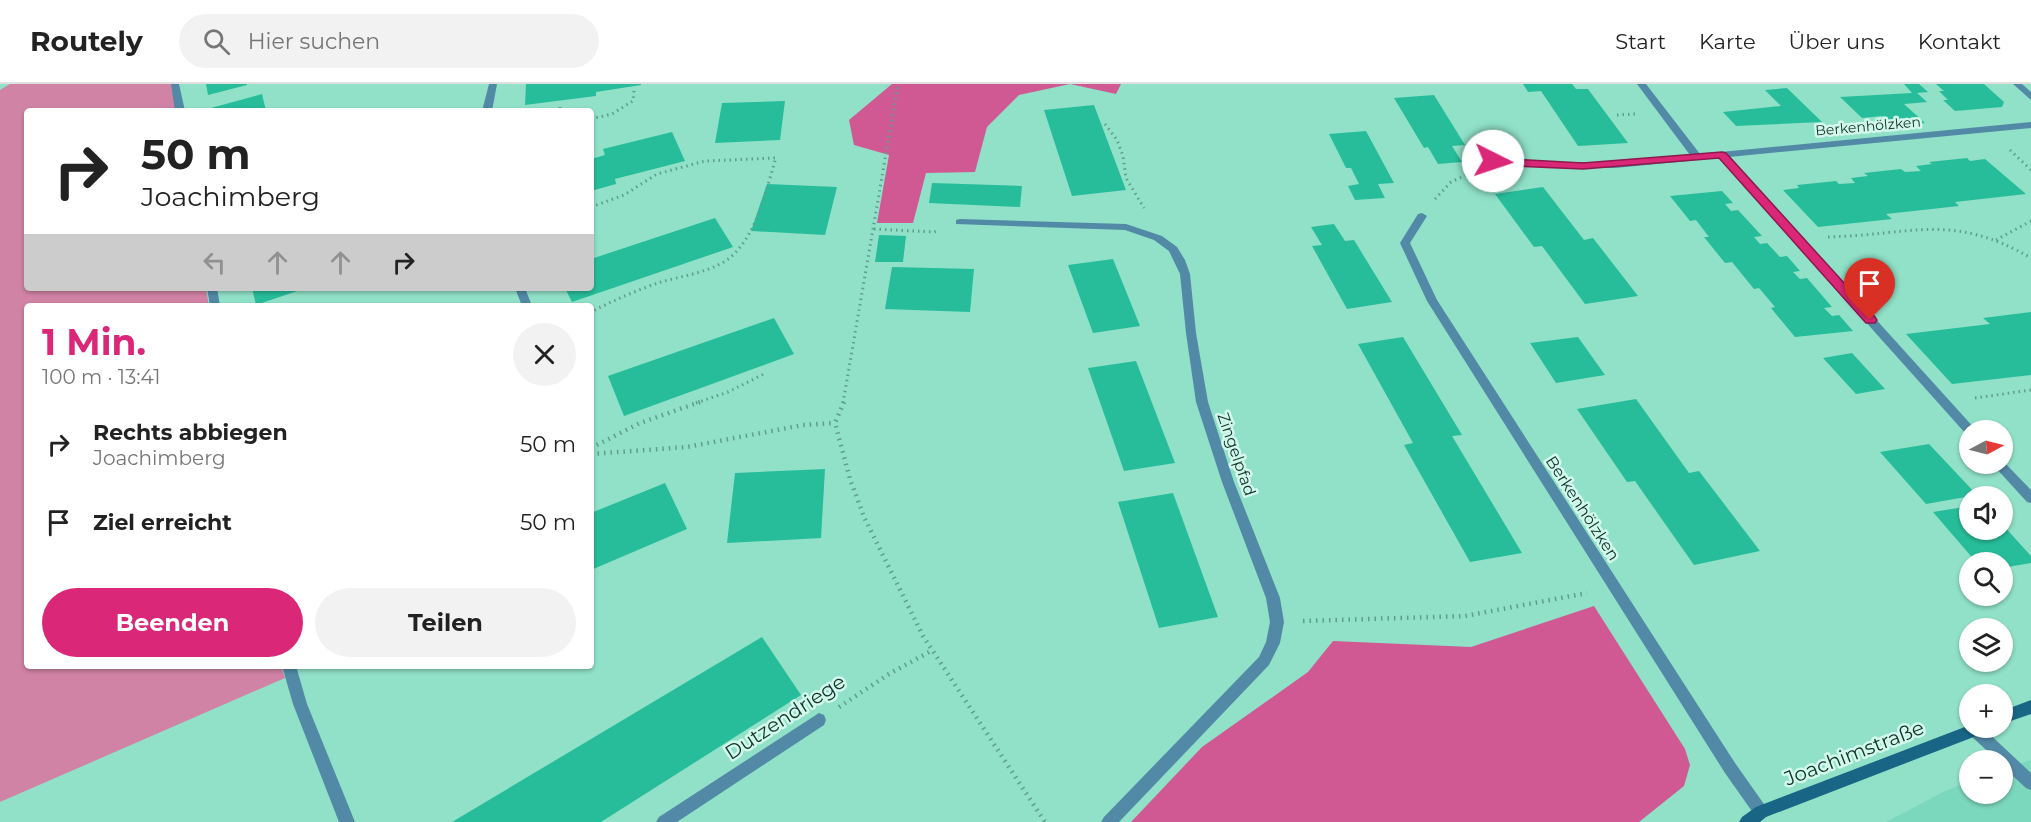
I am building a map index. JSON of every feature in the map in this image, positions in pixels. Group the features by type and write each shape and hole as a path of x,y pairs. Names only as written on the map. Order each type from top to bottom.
{"street":[{"path":"175,84 179,108"},
{"path":"488,108 493,84"},
{"path":"1641,84 1697,158"},
{"path":"2017,84 2031,97"},
{"name":"Berkenhölzken","path":"1493,161 1583,166 1697,158 2031,125"},
{"path":"1722,155 1960,420"},
{"name":"Berkenhölzken","path":"1422,216 1405,243 1432,301 1614,588 1761,812"},
{"name":"Zingelpfad","path":"960,222 1126,227 1145,232 1173,249 1185,274 1191,333 1202,402 1228,482 1274,598 1277,622 1273,643 1264,661 1109,822"},
{"path":"2008,474 2031,498"},
{"path":"290,669 300,704 347,822"},
{"path":"2013,714 2031,707"},
{"name":"Dutzendriege","path":"664,822 819,720"},
{"name":"Joachimstraße","path":"1747,822 1761,812 1959,735"},
{"path":"1987,738 2031,783"}],"path":[{"path":"897,84 843,406 835,423 850,479 864,517 931,651 1046,822"},
{"path":"594,118 625,108 633,101 634,90"},
{"path":"1105,124 1123,156 1126,178 1143,205 1148,220 1145,232"},
{"path":"594,206 624,195 657,174 705,161 776,158 751,226 743,243 731,258 719,266 678,276 632,292 594,311"},
{"path":"1442,189 1451,182"},
{"path":"1995,240 2031,221"},
{"path":"874,229 934,232 960,222"},
{"path":"1797,237 1854,237 1940,228 1995,240 2031,258"},
{"path":"594,446 640,423 728,392 764,374"},
{"path":"1944,403 2031,390"},
{"path":"594,454 660,450 803,425 835,423"},
{"path":"1277,622 1465,616 1614,588"},
{"name":"Dutzendriege","path":"819,720 889,674 931,651"}],"shaded area":[{"path":"10,84 172,84 176,108 24,108 24,291 206,291 208,303 24,303 24,669 282,669 285,678 0,802 0,90"},
{"path":"892,84 1070,84 1019,95 987,127 975,172 926,173 913,223 877,223 889,155 854,145 849,120"},
{"path":"1070,84 1121,84 1116,94"},
{"path":"1594,606 1685,749 1690,765 1684,786 1639,822 1131,822 1202,747 1308,672 1333,641 1471,647"},
{"path":"2031,760 2031,822 1886,822 1959,785 1959,804 2013,804 2013,766"}],"building":[{"path":"206,84 247,84 247,85 208,95"},
{"path":"526,84 641,85 596,92 596,96 525,105"},
{"path":"1523,84 1572,84 1576,89 1588,89 1628,143 1578,146 1541,91 1528,92"},
{"path":"1904,84 1919,84 1928,92 1917,93 1927,102 1904,104 1925,123 1895,126 1883,116 1862,118 1840,97 1912,93"},
{"path":"1936,84 1984,84 2004,102 2002,107 1955,111 1943,100 1948,100 1939,91 1944,91"},
{"path":"1787,88 1822,122 1736,126 1723,112 1781,106 1765,90"},
{"path":"262,94 265,108 211,108"},
{"path":"1434,95 1465,145 1452,146 1462,162 1438,164 1428,147 1424,148 1394,98"},
{"path":"785,101 780,140 715,143 722,103"},
{"path":"1094,105 1126,190 1072,196 1044,110"},
{"path":"1366,131 1394,183 1378,184 1385,198 1355,200 1348,186 1359,184 1351,168 1346,168 1329,134"},
{"path":"672,132 685,161 615,179 616,184 594,190 594,158 605,155 603,149"},
{"path":"1967,158 1970,161 1985,159 2026,194 1955,202 1959,206 1886,214 1892,219 1818,227 1783,190 1799,188 1797,185 1836,181 1839,184 1855,183 1851,178 1868,176 1864,173 1901,169 1905,172 1921,171 1916,166 1932,164 1929,162"},
{"path":"932,183 1022,186 1020,207 929,203"},
{"path":"767,184 837,187 825,235 751,231"},
{"path":"1543,187 1584,240 1593,238 1638,296 1585,304 1542,246 1534,247 1495,194"},
{"path":"1722,191 1733,203 1725,204 1731,211 1738,210 1762,236 1754,237 1760,244 1767,243 1780,257 1787,256 1800,271 1793,272 1800,279 1807,278 1832,307 1824,308 1832,316 1839,315 1853,331 1795,337 1771,308 1775,307 1759,288 1754,289 1732,262 1725,263 1704,237 1709,237 1696,220 1690,221 1670,196"},
{"path":"715,218 733,247 572,302 566,291 594,291 594,258"},
{"path":"1334,224 1345,241 1354,240 1392,302 1347,309 1312,246 1322,245 1311,227"},
{"path":"879,235 906,236 903,262 875,262"},
{"path":"1113,259 1140,326 1093,333 1068,265"},
{"path":"892,267 974,269 970,312 885,309"},
{"path":"253,291 297,291 262,303 256,303"},
{"path":"2031,312 2031,375 1952,384 1906,334 1990,324 1983,318"},
{"path":"774,318 794,354 624,416 608,376"},
{"path":"1403,337 1462,435 1452,436 1522,553 1470,562 1404,445 1413,443 1358,344"},
{"path":"1578,337 1605,375 1556,383 1530,343"},
{"path":"1852,353 1885,389 1856,394 1823,358"},
{"path":"1136,361 1175,463 1124,471 1088,368"},
{"path":"1636,399 1689,473 1699,471 1760,551 1694,565 1635,481 1627,482 1577,409"},
{"path":"1929,444 1969,486 1959,486 1959,498 1926,504 1880,452"},
{"path":"825,469 821,538 727,543 735,473"},
{"path":"665,483 687,529 594,569 594,512"},
{"path":"1173,493 1218,617 1159,628 1118,502"},
{"path":"1959,508 1959,540 2013,540 2013,536 2031,556 2031,563 2013,566 2013,552 1967,552 1933,512"},
{"path":"762,637 801,695 601,822 452,822"}],"route":[{"path":"1493,161 1583,166 1722,155 1870,320"}]}
